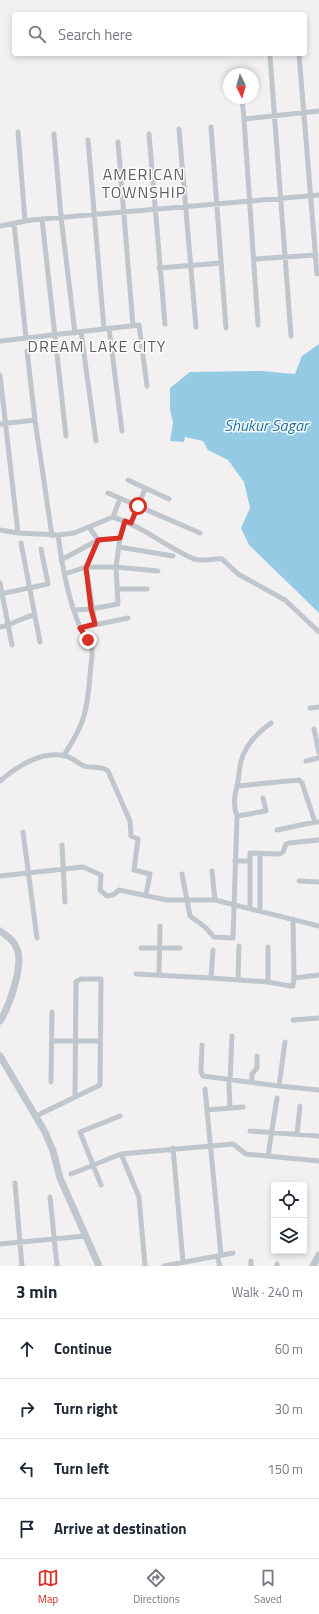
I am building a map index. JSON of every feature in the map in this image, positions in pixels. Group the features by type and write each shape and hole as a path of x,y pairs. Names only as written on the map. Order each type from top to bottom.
{"street":[{"path":"270,56 291,336"},
{"path":"299,56 317,274"},
{"path":"243,104 255,260 258,325"},
{"path":"244,119 319,111"},
{"path":"212,127 226,328"},
{"path":"179,129 196,327"},
{"path":"18,132 25,221"},
{"path":"54,134 61,218 75,333"},
{"path":"149,134 159,268 165,324"},
{"path":"88,140 106,329 122,431"},
{"path":"118,142 133,326"},
{"path":"0,226 42,219 319,195"},
{"path":"42,219 66,436"},
{"path":"14,223 26,338"},
{"path":"255,260 316,255"},
{"path":"159,268 221,263"},
{"path":"0,342 139,325 147,386"},
{"path":"81,332 96,441"},
{"path":"27,351 35,420 55,536 80,628 92,648 89,692 82,724 76,739 64,755"},
{"path":"0,375 2,424 18,533"},
{"path":"2,424 35,420"},
{"path":"128,480 169,499"},
{"path":"131,523 145,489"},
{"path":"108,493 200,533"},
{"path":"113,517 120,499"},
{"path":"0,530 55,536 74,533 113,517 131,523 195,559 222,559 238,574 286,600 319,632"},
{"path":"75,610 91,609 118,604 116,567 120,538 125,521"},
{"path":"89,527 98,540"},
{"path":"61,560 98,540 120,538"},
{"path":"95,624 91,609 86,568 98,540"},
{"path":"22,543 40,642"},
{"path":"119,547 173,556"},
{"path":"1,594 48,584 41,549"},
{"path":"65,574 86,568 116,567 158,571"},
{"path":"0,583 12,645"},
{"path":"118,589 148,589"},
{"path":"0,627 8,626 23,618 35,614"},
{"path":"80,628 128,618"},
{"path":"310,708 319,707"},
{"path":"182,874 190,916 203,925 212,936 216,938 233,938 237,816 234,803 241,762 246,748 256,734 271,723"},
{"path":"314,729 319,753"},
{"path":"0,781 14,769 45,756 64,755 86,767 104,768 112,776 130,821 131,836 138,839 134,870 150,874 146,895"},
{"path":"306,761 319,758"},
{"path":"237,786 299,780 302,783 317,822 278,830"},
{"path":"237,816 266,811 263,798"},
{"path":"23,832 37,938"},
{"path":"250,907 248,861 250,853 280,854 283,852 286,844 319,840"},
{"path":"62,845 65,902"},
{"path":"260,853 260,910"},
{"path":"235,861 248,861"},
{"path":"0,876 83,867 101,875 100,890 107,896 113,895 119,890 167,900 214,900 250,907 319,926"},
{"path":"212,871 214,900"},
{"path":"299,881 319,882"},
{"path":"136,974 268,982 293,986 293,919"},
{"path":"159,975 160,926"},
{"path":"0,931 12,940 18,950 18,961 15,981 5,1013 0,1021"},
{"path":"238,980 239,946"},
{"path":"268,947 268,982"},
{"path":"141,948 180,948"},
{"path":"211,978 213,950"},
{"path":"294,978 319,975"},
{"path":"36,1116 100,1086 100,979 80,979 76,982 75,1097"},
{"path":"51,1082 52,1012"},
{"path":"293,1020 319,1018"},
{"path":"230,1108 229,1082 232,1036"},
{"path":"52,1041 100,1041"},
{"path":"279,1086 285,1042"},
{"path":"202,1046 201,1072 203,1076 229,1082 252,1082 319,1090"},
{"path":"0,1056 36,1116 53,1151 60,1178 99,1266"},
{"path":"252,1082 252,1074 257,1068 258,1056"},
{"path":"205,1089 220,1266"},
{"path":"268,1156 277,1098"},
{"path":"297,1134 300,1106"},
{"path":"207,1110 243,1107"},
{"path":"101,1186 80,1132 120,1116"},
{"path":"250,1131 319,1136"},
{"path":"71,1174 121,1154 173,1148 233,1144 246,1154 319,1160"},
{"path":"173,1148 183,1262"},
{"path":"121,1154 139,1197 145,1266"},
{"path":"15,1183 22,1266"},
{"path":"50,1197 57,1266"},
{"path":"0,1244 85,1236"},
{"path":"164,1266 233,1253"},
{"path":"313,1266 319,1255"}],"water":[{"name":"Shukur Sagar","path":"319,344 319,613 249,545 241,528 250,508 244,482 228,460 208,450 203,441 185,437 184,442 170,441 173,423 170,409 170,388 190,372 262,371 295,374 302,356"}],"district":[{"name":"AMERICAN TOWNSHIP","path":"144,183"},
{"name":"DREAM LAKE CITY","path":"97,346"}],"route":[{"path":"88,640 80,628 95,624 91,609 86,568 98,540 120,538 125,521 131,523 138,506"}]}
